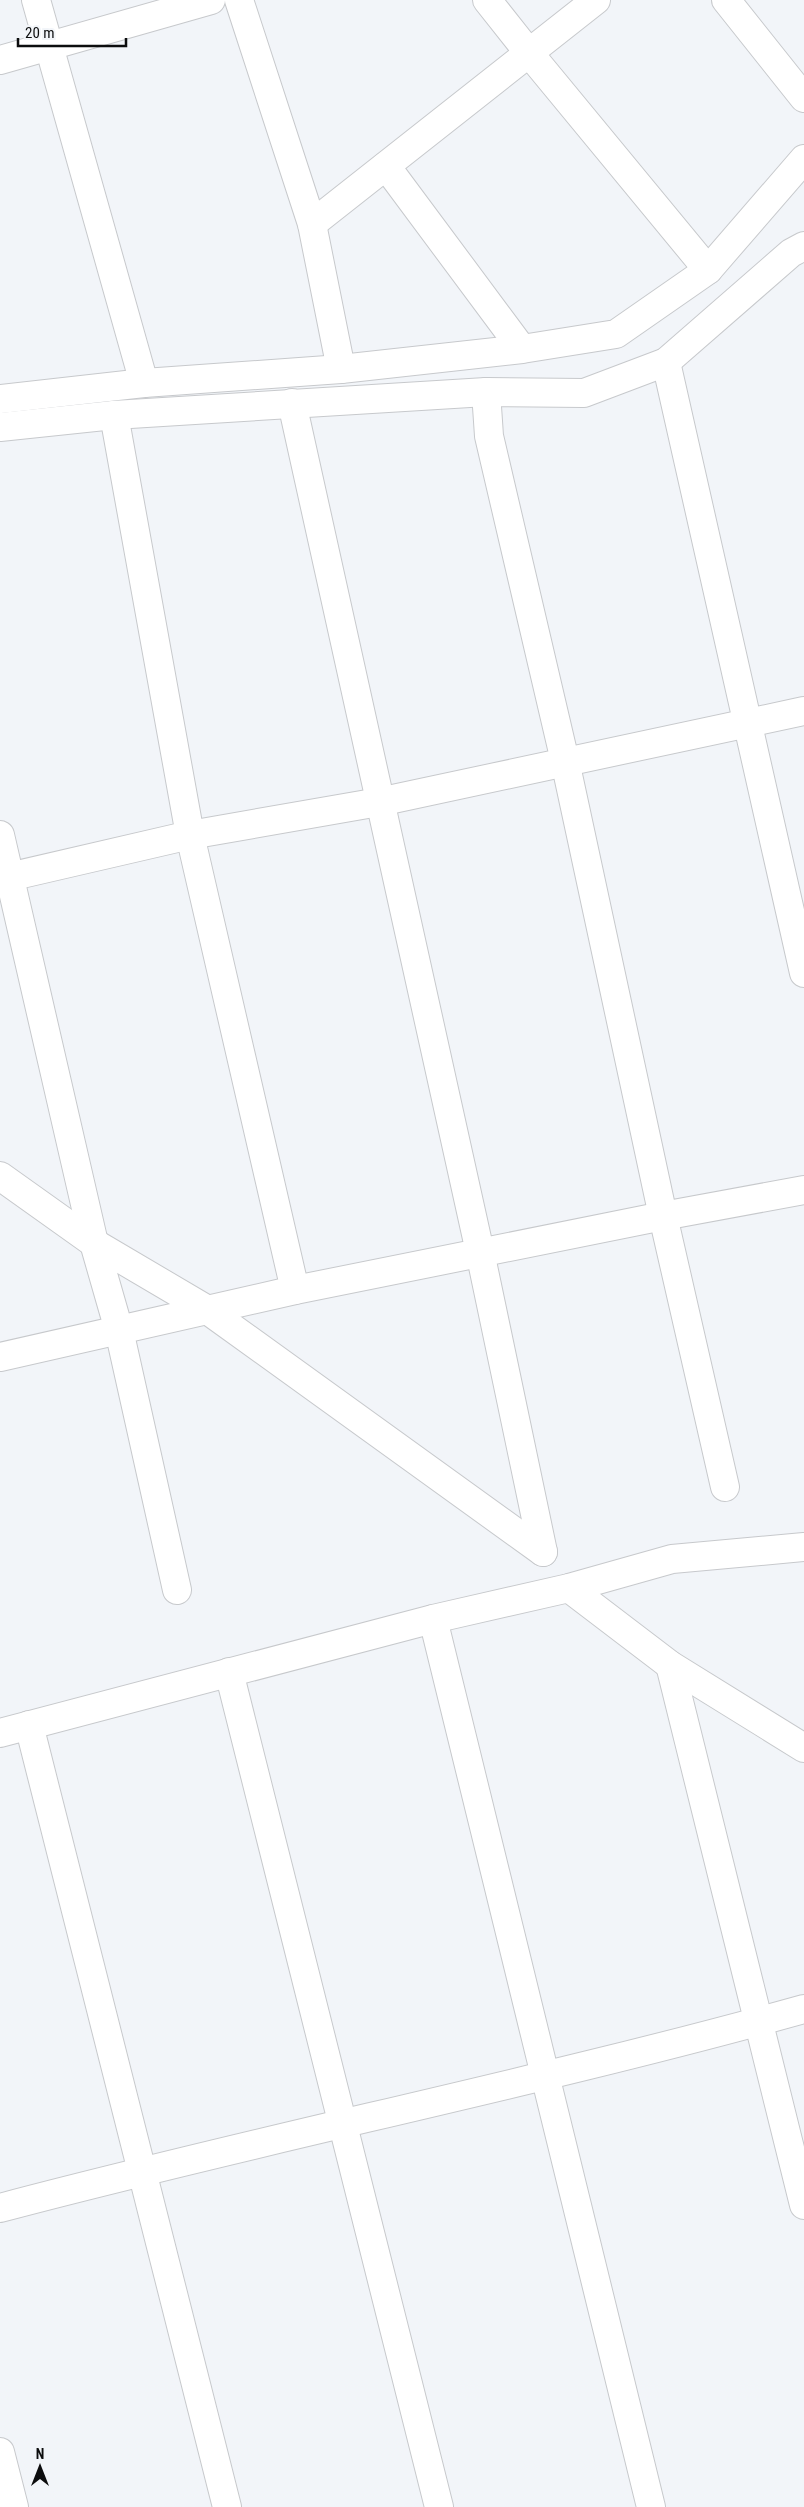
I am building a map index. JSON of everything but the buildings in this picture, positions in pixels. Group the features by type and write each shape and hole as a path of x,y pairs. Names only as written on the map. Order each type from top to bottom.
{"street":[{"path":"36,0 144,383"},
{"path":"0,60 211,0"},
{"path":"238,0 312,224 341,369"},
{"path":"487,0 528,54 708,270"},
{"path":"312,224 596,0"},
{"path":"726,0 804,98"},
{"path":"0,399 144,383 341,369 522,349 616,334 708,270 804,159"},
{"path":"386,166 522,349"},
{"path":"0,427 114,415 486,392 584,393 666,362 791,253 804,246"},
{"path":"666,362 749,722 804,973"},
{"path":"486,392 489,436 565,760 663,1216 725,1487"},
{"path":"0,1176 94,1243 206,1309 543,1552 480,1252 292,404"},
{"path":"114,415 190,835 295,1290"},
{"path":"5,878 190,835 379,802 565,760 804,711"},
{"path":"0,835 5,878 94,1243 119,1330 176,1590"},
{"path":"0,1357 295,1290 663,1216 804,1190"},
{"path":"0,1733 432,1619 569,1588 672,1559 804,1547"},
{"path":"569,1588 670,1665 804,1748"},
{"path":"432,1619 651,2507"},
{"path":"670,1665 757,2022 804,2205"},
{"path":"229,1672 439,2507"},
{"path":"29,1725 227,2507"},
{"path":"0,2208 142,2170 544,2075 804,2009"},
{"path":"0,2452 14,2507"}]}
